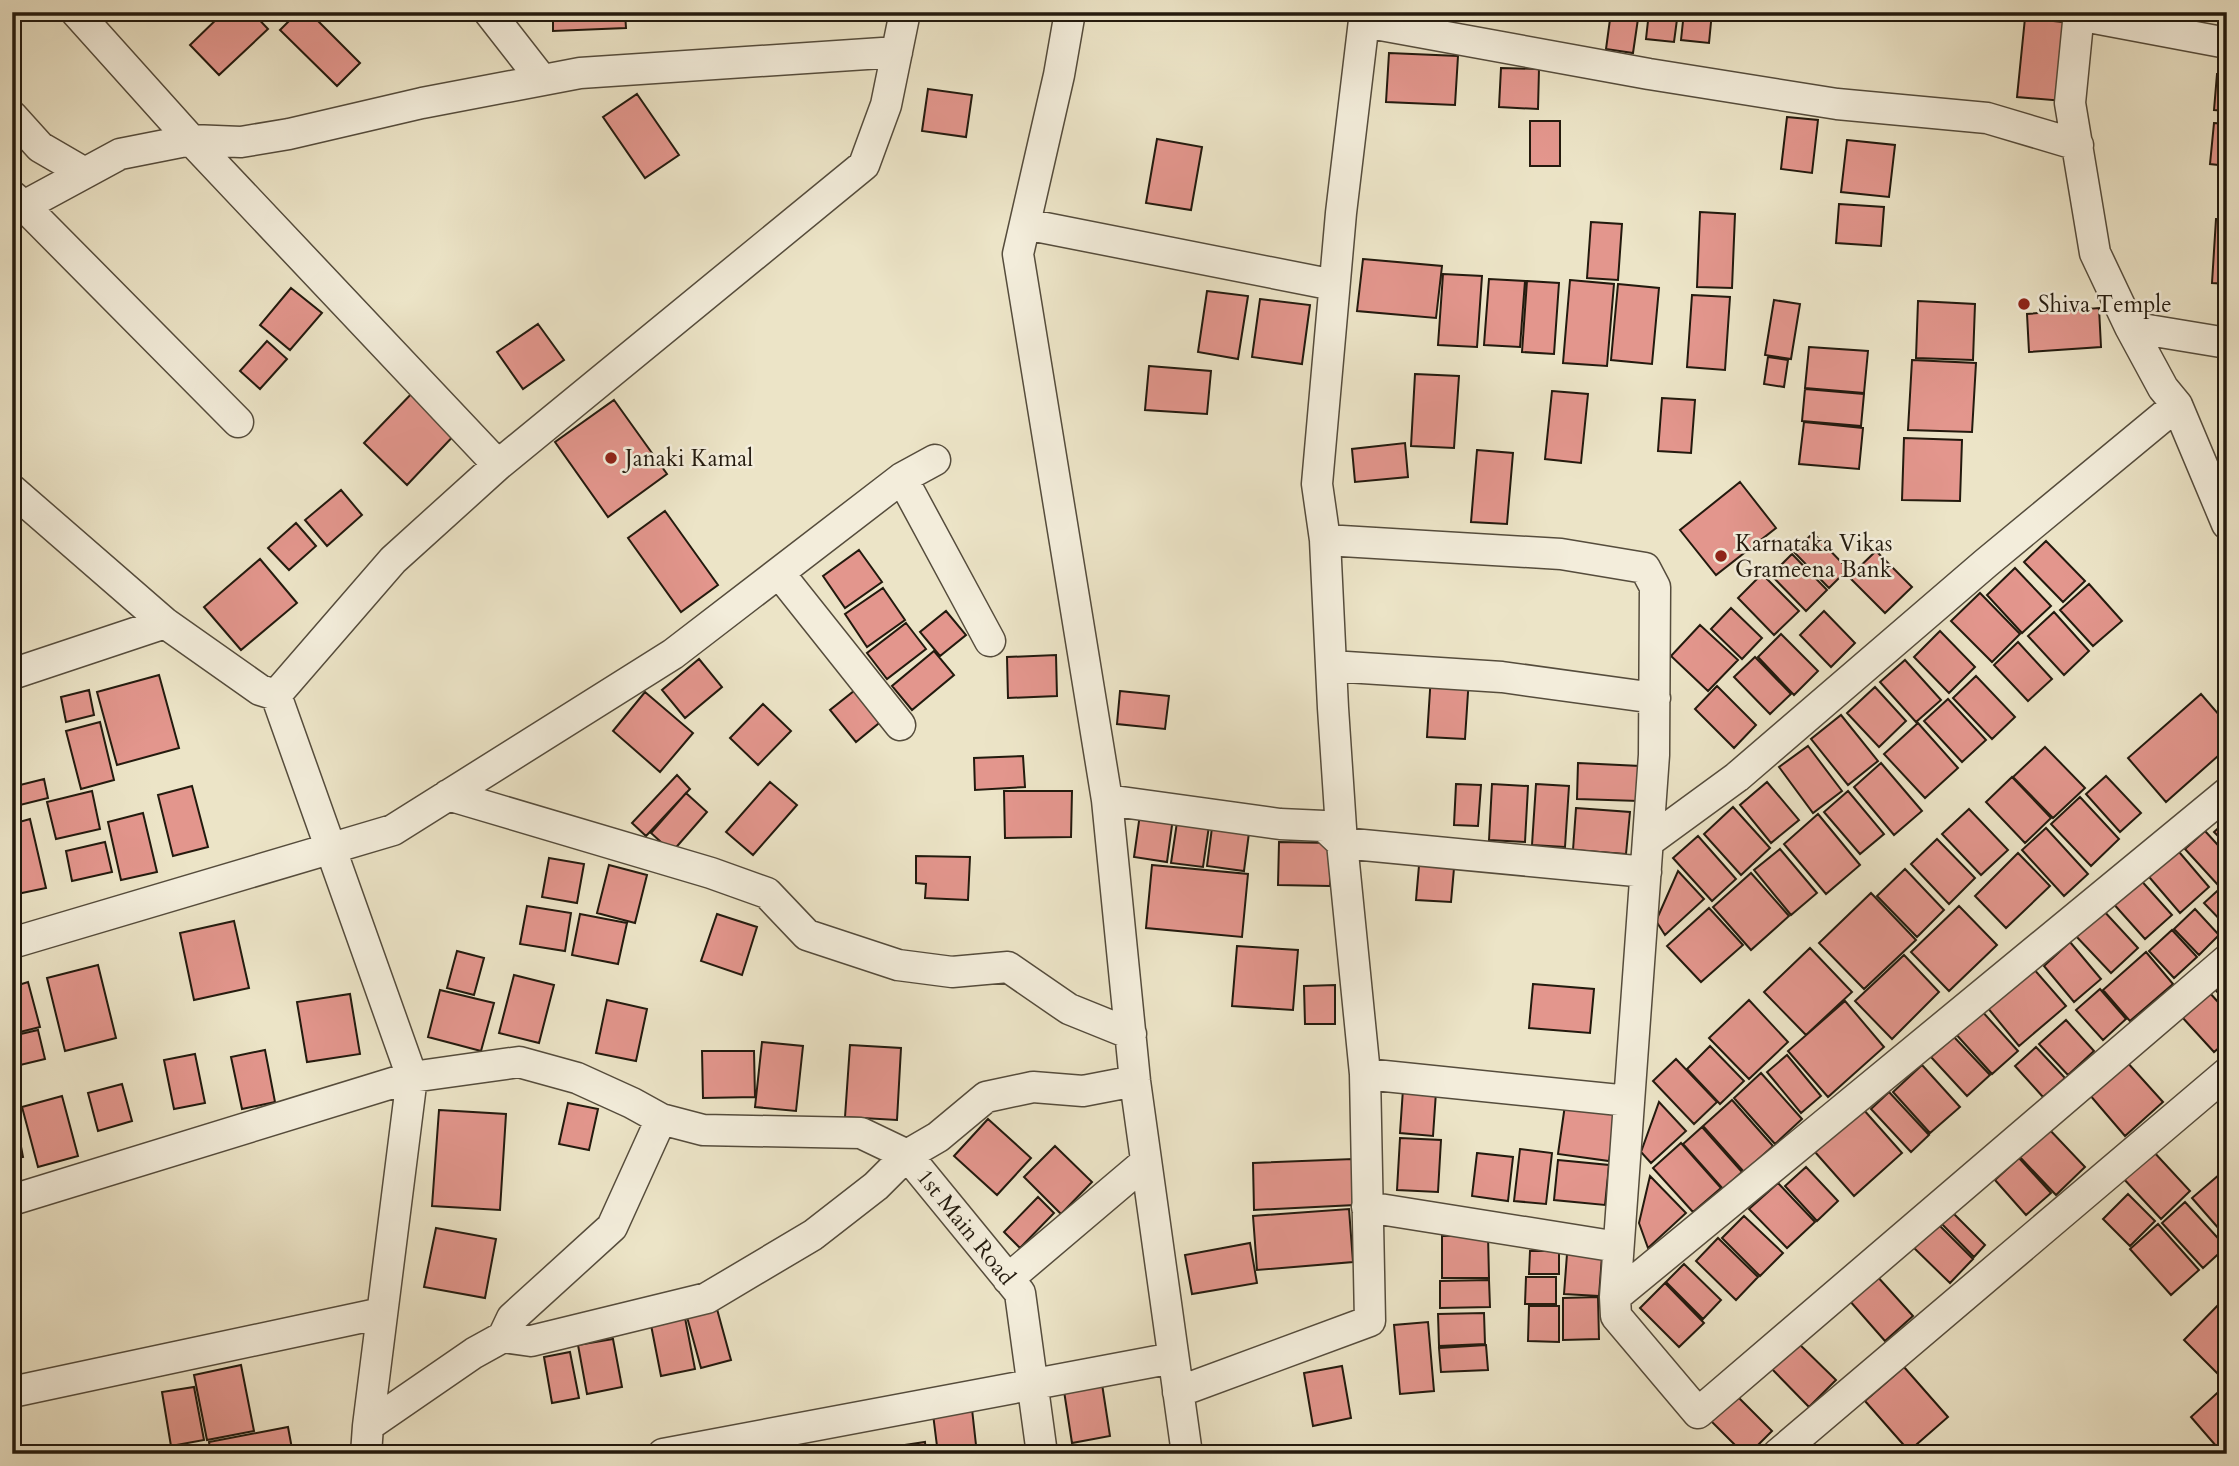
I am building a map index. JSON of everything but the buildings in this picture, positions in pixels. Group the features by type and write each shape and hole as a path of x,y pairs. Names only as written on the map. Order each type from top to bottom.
{"street":[{"path":"76,12 191,140 498,465"},
{"path":"489,12 542,80"},
{"path":"276,695 393,560 498,465 864,165 886,105 905,12"},
{"path":"1070,12 1059,75 1018,254 1107,800 1135,1081 1187,1454"},
{"path":"2227,43 2078,14 2070,103 2095,253 2130,327 2163,388 2177,405 2227,524"},
{"path":"1178,1392 1370,1321 1365,1074 1342,843 1325,540 1317,484 1340,213 1365,17 1649,74 1837,104 1987,118 2077,145"},
{"path":"238,422 18,201 120,154 191,140 241,142 289,134 422,103 580,73 897,52"},
{"path":"12,116 40,147 83,172"},
{"path":"1024,224 1335,285"},
{"path":"2130,327 2227,344"},
{"path":"1648,842 1737,777 1986,563 2177,405"},
{"path":"12,943 393,830 673,654 902,478 935,460"},
{"path":"902,478 990,641"},
{"path":"12,490 165,623 260,690 276,695"},
{"path":"1325,540 1560,554 1645,568 1656,586 1654,755 1615,1297 1616,1316 1698,1413 2227,960"},
{"path":"779,573 900,725"},
{"path":"12,674 165,623"},
{"path":"1331,666 1502,677 1655,698"},
{"path":"276,695 412,1077 367,1440"},
{"path":"1615,1297 2227,793"},
{"path":"448,795 698,869 767,893 807,935 898,965 952,972 1009,967 1069,1009 1131,1034"},
{"path":"1107,800 1280,824 1324,826 1342,843 1646,872"},
{"path":"12,1200 412,1077 519,1062 577,1079 661,1119 703,1130 861,1133 907,1155"},
{"path":"1778,1454 2227,1073"},
{"path":"1365,1074 1629,1101"},
{"path":"503,1336 531,1341 707,1298 813,1235 876,1186 907,1155 938,1137 986,1097 1033,1087 1083,1091 1135,1081"},
{"path":"367,1440 474,1353 503,1336 512,1318 612,1227 661,1119"},
{"name":"1st Main Road","path":"907,1155 1020,1293 1042,1454"},
{"path":"1008,1279 1146,1162"},
{"path":"1367,1207 1618,1247"},
{"path":"12,1392 382,1313"},
{"path":"663,1454 1173,1358"}],"place":[{"name":"Shiva Temple","path":"2024,304"},
{"name":"Janaki Kamal","path":"611,458"},
{"name":"Karnataka Vikas Grameena Bank","path":"1721,556"}]}
